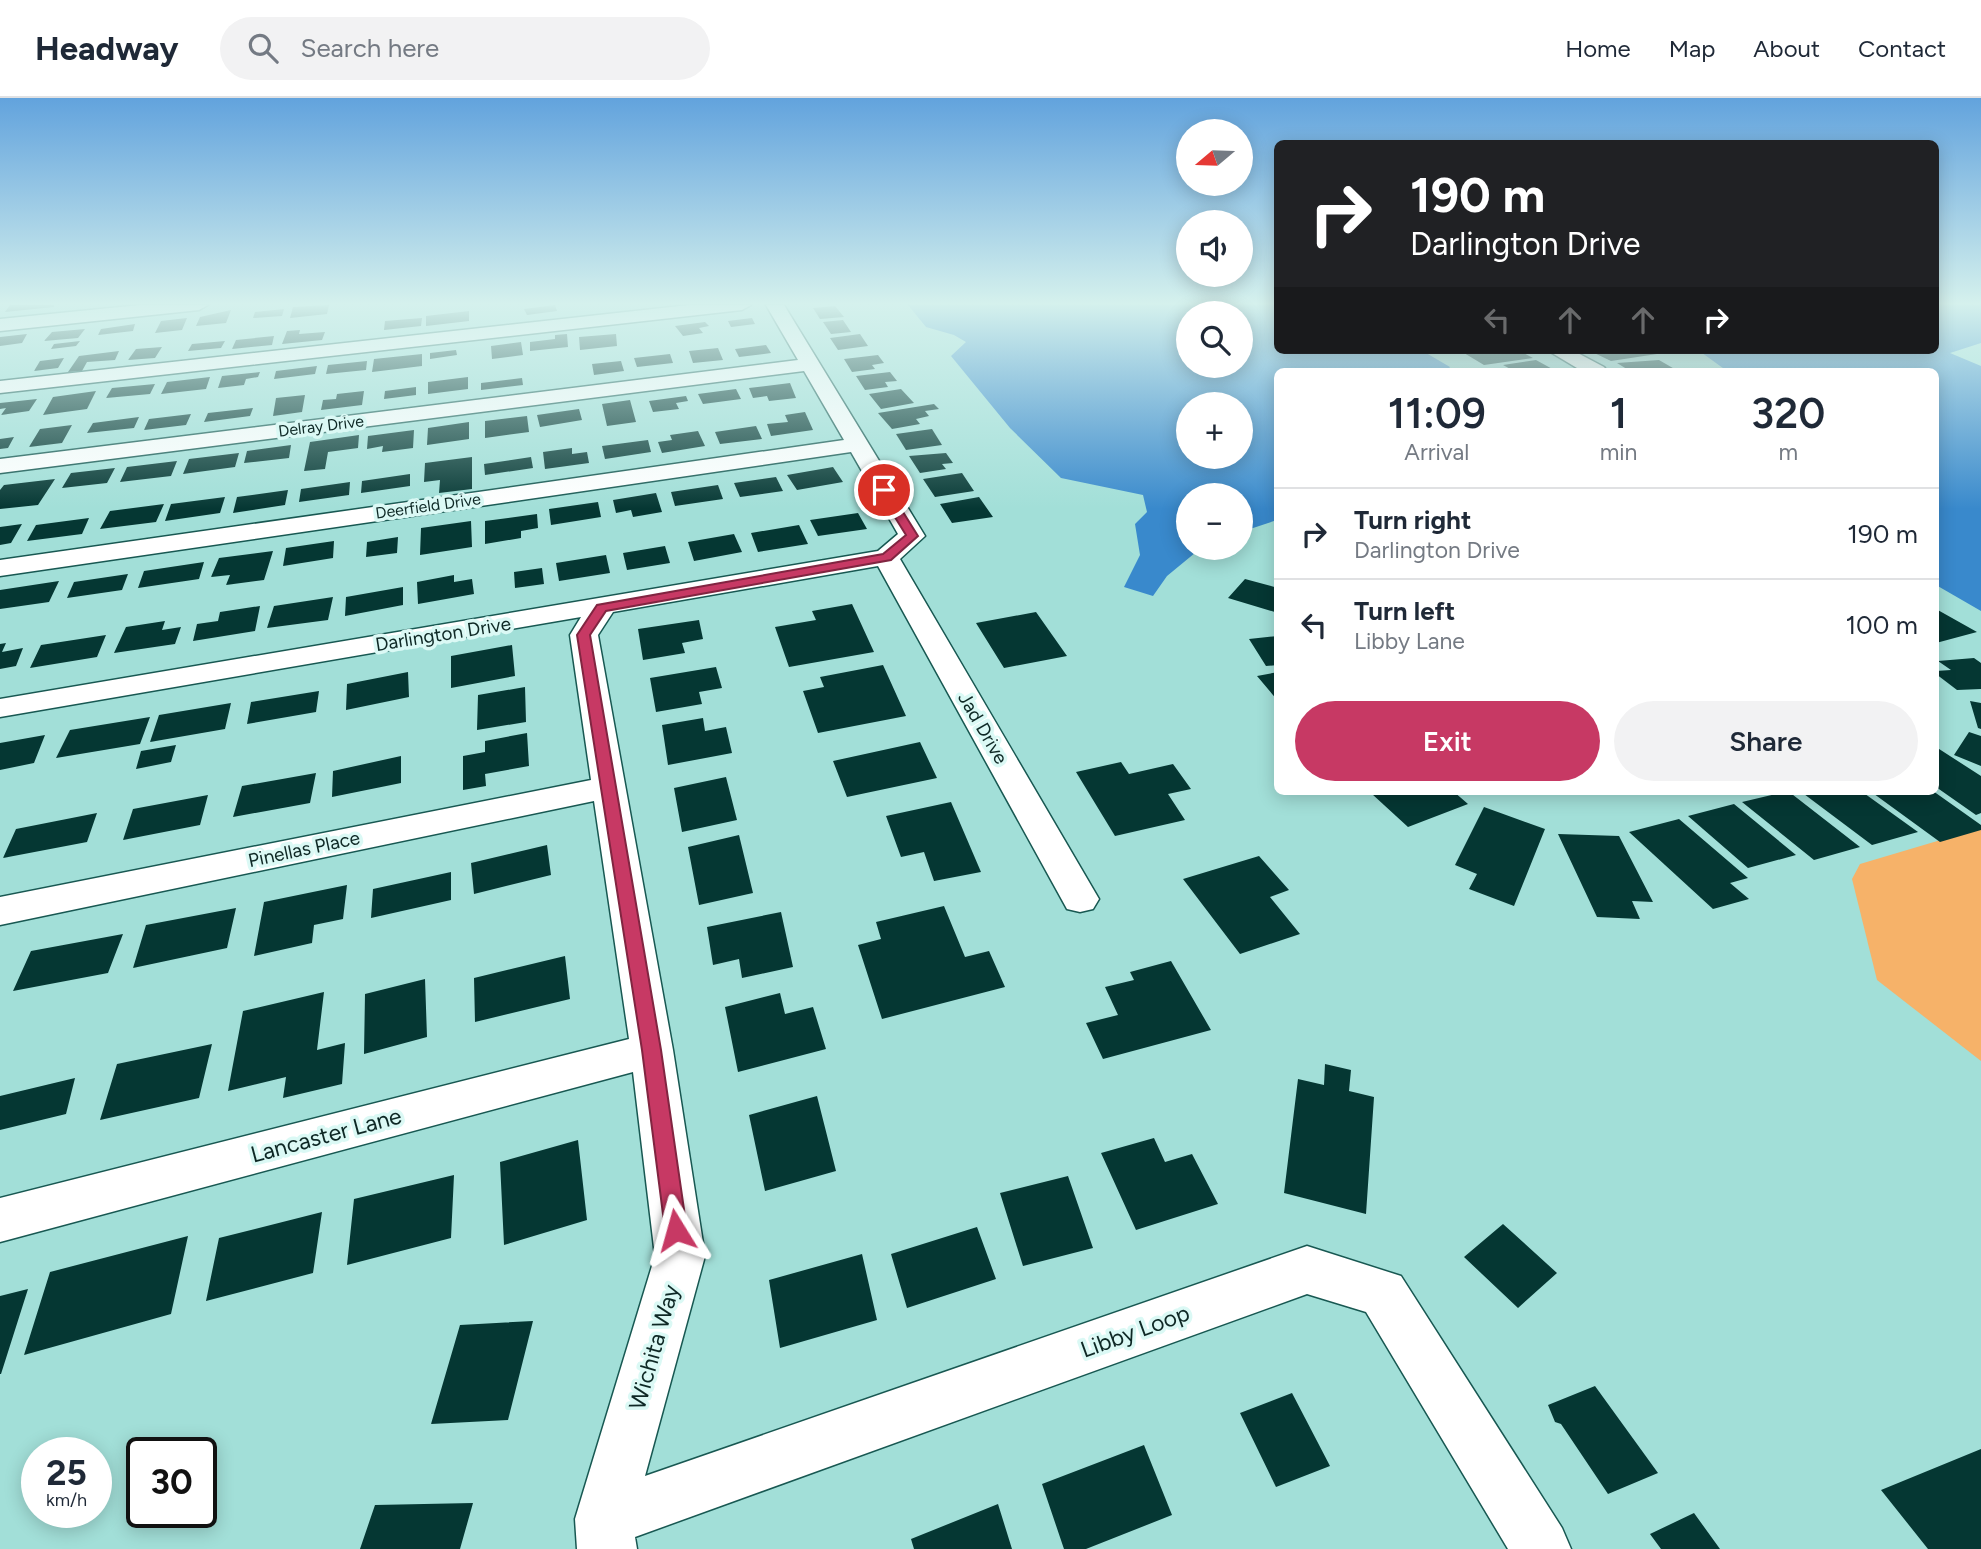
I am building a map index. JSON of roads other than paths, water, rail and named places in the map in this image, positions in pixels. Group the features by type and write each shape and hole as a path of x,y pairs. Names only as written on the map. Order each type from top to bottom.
{"street":[{"path":"0,387 131,373"},
{"name":"Delray Drive","path":"0,466 746,373"},
{"path":"813,373 912,536 887,557"},
{"name":"Deerfield Drive","path":"0,568 855,444"},
{"name":"Darlington Drive","path":"0,708 601,608 887,557"},
{"name":"Jad Drive","path":"887,557 1080,899"},
{"name":"Wichita Way","path":"601,608 584,635 652,1050 680,1256 605,1534"},
{"name":"Pinellas Place","path":"0,911 609,787"},
{"name":"Lancaster Lane","path":"0,1220 652,1050"},
{"name":"Libby Loop","path":"605,1534 1307,1270 1383,1293 1542,1549"}],"water":[{"path":"965,373 1176,373 1176,378 1253,378 1253,373 1274,373 1274,521 1253,528 1253,483 1176,483 1176,560 1186,560 1167,576 1153,596 1124,587 1140,555 1135,524 1147,512 1143,495 1061,478 1010,428"},
{"path":"1939,373 1981,373 1981,611 1939,587"}]}
